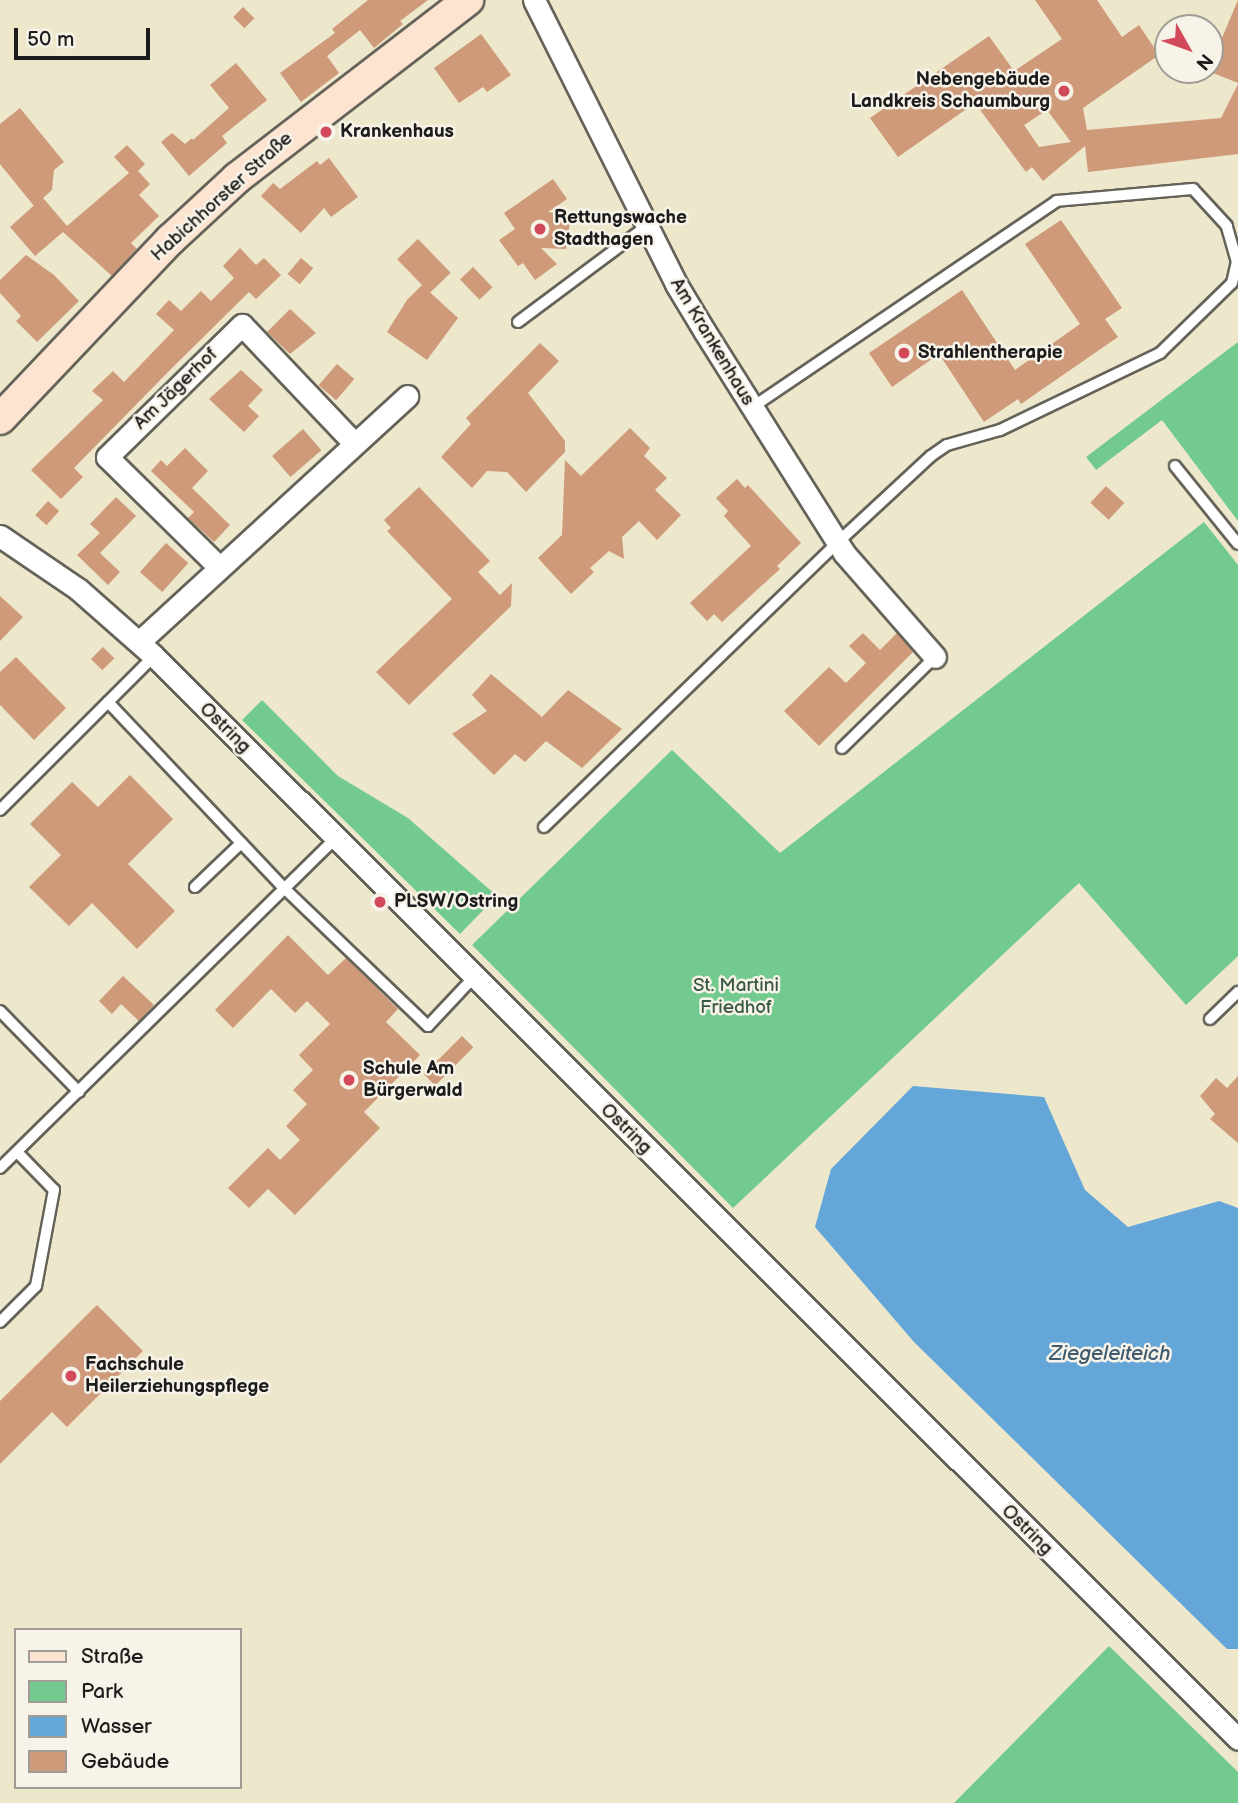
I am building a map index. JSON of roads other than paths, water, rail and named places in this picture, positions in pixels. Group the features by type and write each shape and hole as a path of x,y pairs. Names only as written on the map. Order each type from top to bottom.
{"main road":[{"name":"Habichhorster Straße","path":"0,419 171,239 237,178 468,0"}],"street":[{"name":"Am Krankenhaus","path":"534,0 617,174 676,285 751,408 837,543 935,657"},
{"name":"Am Jägerhof","path":"219,567 107,457 242,325 354,443"},
{"path":"147,649 219,567 407,396"},
{"name":"Ostring","path":"0,536 78,589 147,649 1238,1739"}],"lane":[{"path":"544,827 837,543 939,451 1000,430 1160,353 1235,281 1237,262 1227,226 1193,189 1056,201 751,408"},
{"path":"518,322 647,226"},
{"path":"1175,466 1238,544"},
{"path":"0,810 108,702 147,649"},
{"path":"842,748 935,657"},
{"path":"108,702 285,889 428,1026 474,976"},
{"path":"0,1168 336,838"},
{"path":"195,887 241,843"},
{"path":"1210,1019 1238,992"},
{"path":"0,1011 79,1091"},
{"path":"0,1322 36,1286 54,1190 17,1152"}],"water":[{"name":"Ziegeleiteich","path":"913,1086 1044,1097 1085,1190 1128,1227 1219,1201 1238,1208 1238,1649 1227,1649 914,1342 815,1227 831,1169"}],"place":[{"name":"Nebengebäude Landkreis Schaumburg","path":"1064,91"},
{"name":"Krankenhaus","path":"326,132"},
{"name":"Rettungswache Stadthagen","path":"540,229"},
{"name":"Strahlentherapie","path":"904,353"},
{"name":"PLSW/Ostring","path":"380,902"},
{"name":"Schule Am Bürgerwald","path":"349,1080"},
{"name":"Fachschule Heilerziehungspflege","path":"71,1376"}],"park label":[{"name":"St. Martini Friedhof","path":"736,997"}]}
